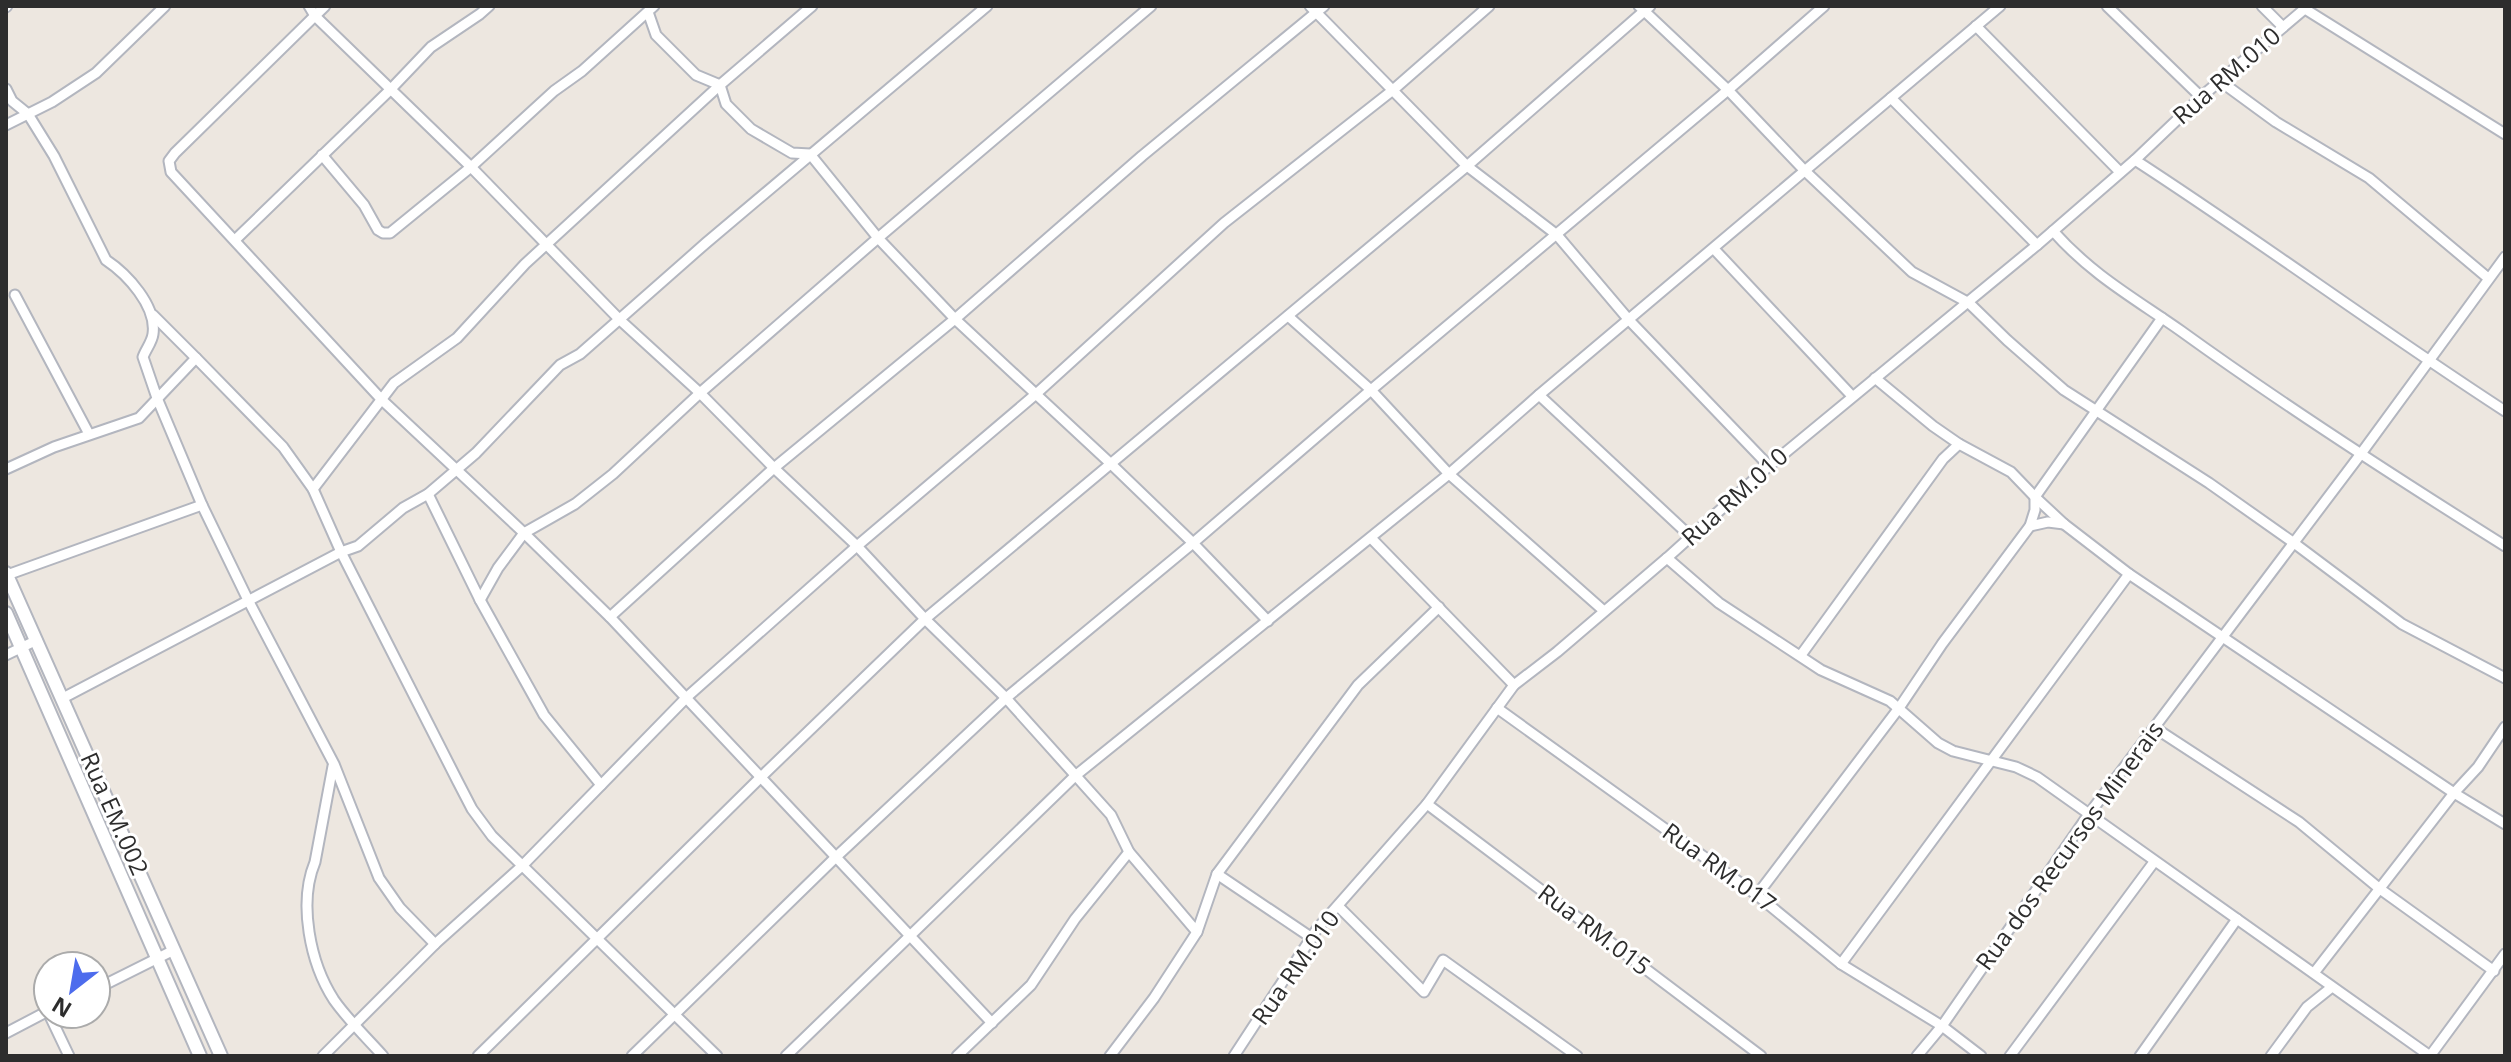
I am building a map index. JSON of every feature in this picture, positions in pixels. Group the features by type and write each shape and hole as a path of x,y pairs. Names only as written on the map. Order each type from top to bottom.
{"street":[{"path":"6,125 52,102 96,73 165,6"},
{"path":"309,6 315,16 471,167 620,320 857,546 925,619 1006,698 1111,815 1129,852 1197,932"},
{"path":"325,6 175,153 169,161 171,172 382,400 610,617 992,1023"},
{"path":"235,240 431,47 489,6"},
{"path":"313,489 394,383 457,338 547,243 720,85 812,6"},
{"path":"63,698 341,552 358,546 403,508 428,494 476,453 560,365 580,354 810,154 987,6"},
{"path":"480,600 498,568 524,533 575,504 613,474 700,393 878,238 1151,6"},
{"path":"323,1056 435,944 522,866 687,697 857,546 1036,394 1224,223 1393,90 1489,6"},
{"path":"632,1056 836,857 1006,698 1193,543 1824,6"},
{"path":"786,1056 1075,776 1449,474 2000,6"},
{"path":"2107,6 2201,97"},
{"path":"2262,6 2283,27"},
{"path":"2307,7 2505,134"},
{"name":"Rua RM.010","path":"1234,1056 1312,938 1427,804 1514,685 1667,558 1852,396 2037,245 2135,160 2201,97 2307,7"},
{"path":"610,617 774,468 955,319 1317,8 1467,166 1557,235 1629,320 1769,466"},
{"path":"478,1056 925,619 1467,166 1644,8 1804,170 1912,272 1969,303 2064,390 2209,483 2402,624 2505,678"},
{"path":"322,155 367,209 378,230 383,233 396,229 651,9"},
{"path":"651,9 656,35 696,75 720,85 726,104 751,129 792,153 810,154 878,238 955,319 1193,543 1268,621"},
{"path":"1976,26 2120,172"},
{"path":"2220,81 2276,122 2369,178 2488,278"},
{"path":"6,89 12,101 28,114 54,156 106,260 120,270 150,312 283,447 313,489 341,552 472,809 492,836 717,1056"},
{"path":"1891,98 2037,245"},
{"path":"2135,160 2228,221 2428,362 2505,411"},
{"path":"2053,231 2087,266 2125,295 2360,455 2505,546"},
{"path":"1714,249 1852,396"},
{"name":"Rua dos Recursos Minerais","path":"1917,1056 1942,1026 2089,814 2360,455 2488,278 2501,271 2505,257"},
{"path":"15,295 89,434"},
{"path":"150,312 154,324 153,337 143,357 202,505 334,764 379,878 400,908 435,944"},
{"path":"1288,316 1371,390 1449,474 1604,611"},
{"path":"1757,895 1899,708 1942,644 2030,526 2035,497 2162,318"},
{"path":"6,469 89,434 139,418 196,358"},
{"path":"1875,378 1959,444 2011,472 2064,524 2129,574 2454,793 2505,824"},
{"path":"1539,395 1690,536"},
{"path":"1801,655 1943,459 1959,444"},
{"path":"428,494 480,600 544,715 601,785"},
{"path":"7,574 202,505"},
{"path":"2030,526 2040,523 2064,524"},
{"path":"1371,538 1514,685"},
{"path":"1667,558 1719,603 1821,670 1880,696 1899,708 1938,743 1953,751 2016,767 2037,777 2430,1056 2505,954"},
{"name":"Rua EM.002","path":"7,574 221,1056"},
{"path":"1841,964 2129,574"},
{"path":"1110,1056 1154,998 1197,932 1217,874 1358,685 1439,607"},
{"name":"Rua EM.002","path":"6,613 200,1056"},
{"path":"6,655 37,640"},
{"name":"Rua RM.017","path":"1497,708 1757,895 1841,964 1942,1026 1981,1056"},
{"path":"2314,973 2454,793 2478,767 2505,727"},
{"path":"2155,728 2299,822 2380,889 2494,971"},
{"path":"334,764 315,862 310,873 307,916 313,949 334,1000 383,1056"},
{"name":"Rua RM.015","path":"1427,804 1761,1056"},
{"path":"957,1056 1031,985 1075,919 1129,852"},
{"path":"2010,1056 2154,862"},
{"path":"1217,874 1312,938"},
{"path":"1339,907 1424,992 1443,960 1577,1056"},
{"path":"2140,1056 2237,919"},
{"path":"112,981 174,950"},
{"path":"2271,1056 2307,1007 2332,987"},
{"path":"6,1033 32,1020"},
{"path":"57,1030 69,1056"}]}
